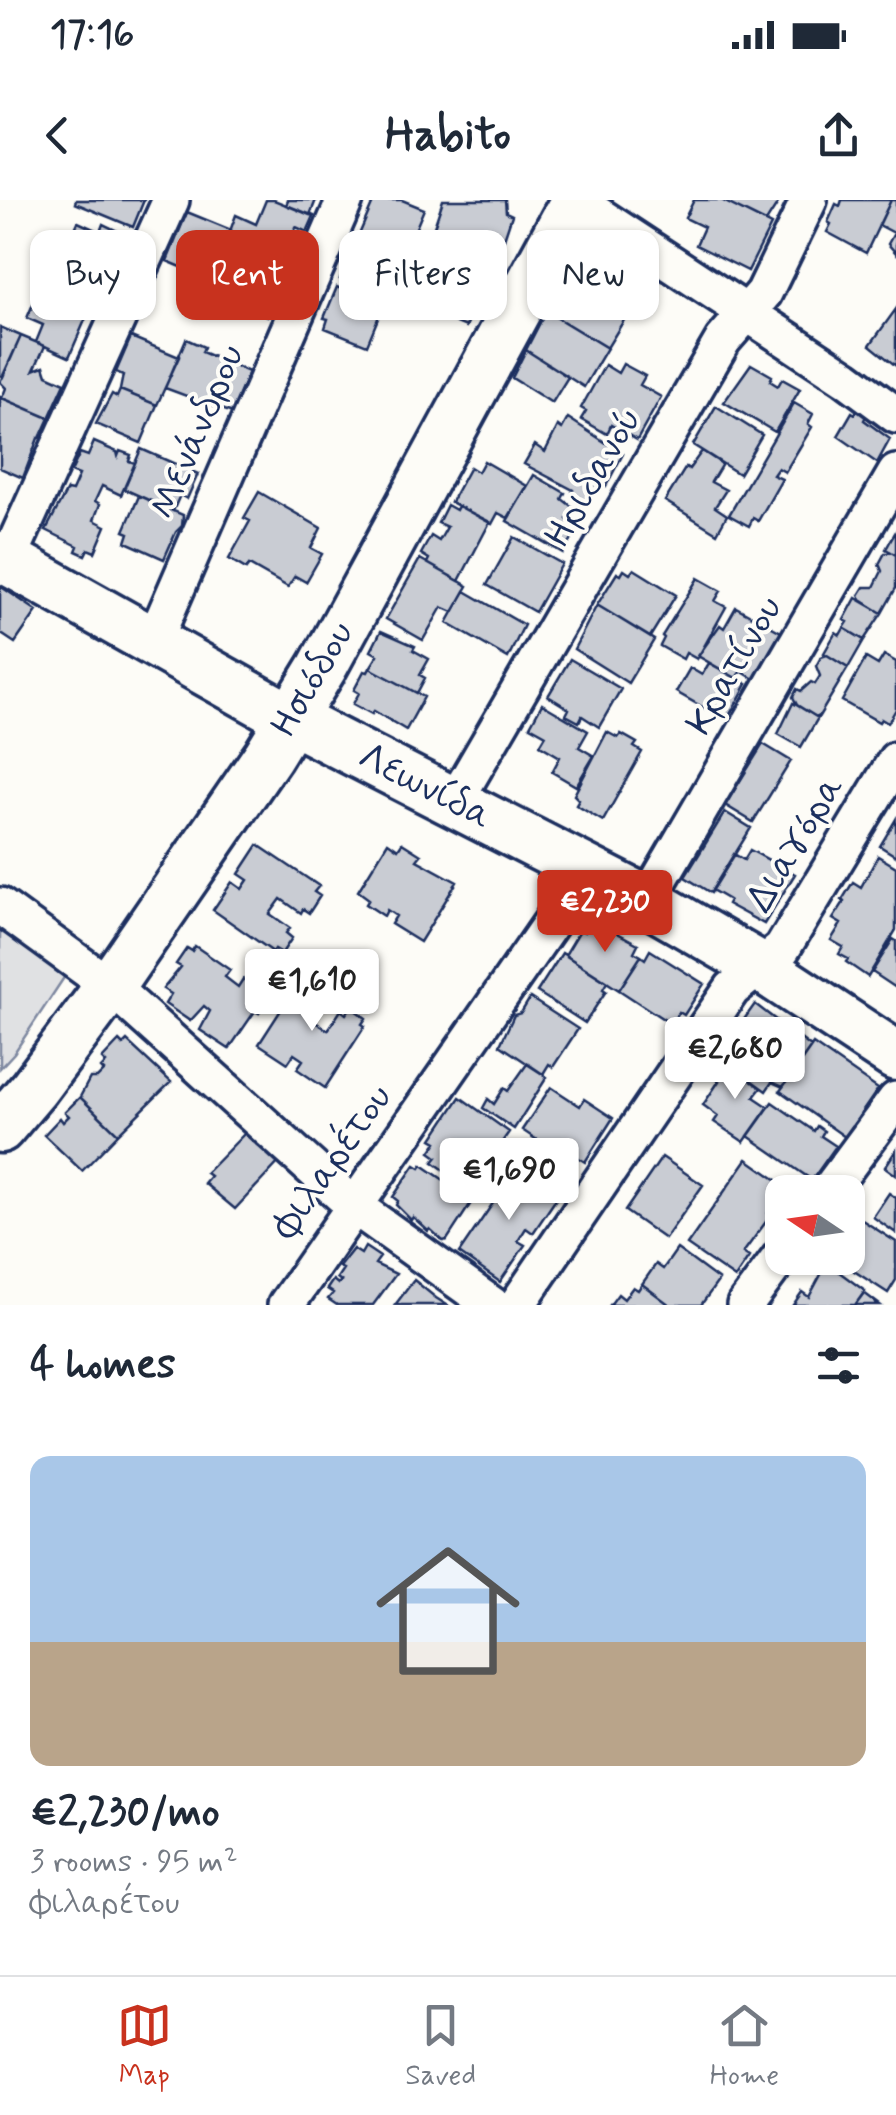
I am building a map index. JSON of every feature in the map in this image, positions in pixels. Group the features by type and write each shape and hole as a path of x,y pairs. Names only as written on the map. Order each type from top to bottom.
{"street":[{"path":"4,558 171,200"},
{"name":"Μενάνδρου","path":"154,642 345,200"},
{"path":"576,200 896,415"},
{"name":"Ησιόδου","path":"0,1128 110,986 291,718 322,668 576,200"},
{"name":"Ηριδανού","path":"455,801 723,340 764,293 808,200"},
{"name":"Κρατίνου","path":"647,901 896,474"},
{"name":"Λεωνίδα","path":"4,558 291,718 647,901 762,966 896,1056"},
{"name":"Διαγόρα","path":"517,1305 732,989 782,949 896,760"},
{"name":"Φιλαρέτου","path":"286,1305 587,871"},
{"path":"0,906 110,986 354,1206 492,1305"},
{"path":"841,1175 896,1100"},
{"path":"746,1305 768,1275"}],"shaded area":[{"path":"0,925 67,973 0,1068"}],"building":[{"path":"144,200 133,227 75,203"},
{"path":"266,200 314,216 308,230 230,230 236,215 256,224"},
{"path":"286,200 316,200 310,215 286,205"},
{"path":"374,200 402,200 424,209 415,230 361,230"},
{"path":"443,200 505,200 506,212 512,215 507,230 433,230"},
{"path":"694,200 721,200 771,225 748,271 696,245 704,227 685,218"},
{"path":"721,200 780,200 766,222"},
{"path":"842,200 891,200 866,253 827,232 836,204 840,206"},
{"path":"891,200 896,200 896,253 888,244 894,233 879,225"},
{"path":"187,212 231,230 180,230"},
{"path":"78,222 96,230 74,230"},
{"path":"176,239 176,265 167,261"},
{"path":"337,287 339,320 377,320 367,345 325,328 328,319 324,318"},
{"path":"896,309 896,366 870,345"},
{"path":"32,320 85,320 69,357 36,342 43,325"},
{"path":"449,320 469,320 466,327"},
{"path":"541,320 561,320 607,348 584,387 526,350"},
{"path":"561,320 624,320 607,348"},
{"path":"0,327 21,336 3,377 0,375"},
{"path":"21,336 45,346 34,370 44,366 47,375 65,383 49,418 2,398 6,388 0,382"},
{"path":"131,337 179,357 157,405 120,390 123,375 116,372"},
{"path":"186,339 204,347 202,352 249,372 232,413 165,388"},
{"path":"526,350 568,377 552,403 512,378"},
{"path":"623,364 645,376 640,385 661,397 637,440 611,425 607,434 581,419 586,411 581,408 605,365 618,373"},
{"path":"751,364 772,376 770,381 778,386 782,379 800,389 775,432 724,402"},
{"path":"120,390 157,405 141,443 96,424 112,394 117,397"},
{"path":"0,397 49,418 23,478 0,468"},
{"path":"794,403 813,414 808,424 812,427 785,472 778,468 773,475 782,479 758,521 753,518 749,526 729,515"},
{"path":"716,406 762,435 739,474 693,445"},
{"path":"857,410 890,439 877,463 838,436"},
{"path":"568,418 623,454 606,486 601,483 588,503 572,494 573,490 524,464 535,445 545,452 558,426 562,429"},
{"path":"94,442 118,456 120,451 131,455 129,461 135,463 121,495 102,486 95,501 100,504 94,520 106,526 95,552 88,549 85,555 76,551 78,546 46,530 67,490 72,491 79,475 71,472 80,453 88,456"},
{"path":"141,449 198,474 187,499 180,495 173,511 124,489"},
{"path":"702,451 722,464 711,482 726,490 715,507 727,515 717,533 665,501 686,467 689,469"},
{"path":"484,461 527,486 508,518 498,513 492,524 451,502 470,467 478,472"},
{"path":"534,475 565,493 562,499 574,508 567,519 579,528 563,553 507,521"},
{"path":"259,492 321,528 311,548 322,554 306,582 295,576 288,587 249,565 246,569 229,559 250,521 244,518"},
{"path":"139,496 183,515 182,526 164,559 126,542 129,533 124,531"},
{"path":"447,505 456,510 458,506 490,522 459,581 427,563 429,559 421,554 431,536 439,541 447,527 438,523"},
{"path":"896,531 896,555 886,549"},
{"path":"514,537 562,564 535,612 487,585"},
{"path":"885,553 896,555 896,588 882,613 859,595 864,587 874,587 882,571 879,564"},
{"path":"420,559 468,586 453,612 442,607 423,640 386,619"},
{"path":"634,569 676,595 650,637 597,605 617,573 621,575 624,570 630,574"},
{"path":"698,578 721,591 715,601 726,607 697,659 686,653 683,659 660,646 662,636"},
{"path":"0,586 37,611 15,643 0,633"},
{"path":"465,591 524,625 508,658 447,623"},
{"path":"856,598 882,613 864,640 844,628"},
{"path":"597,605 654,640 628,683 574,649"},
{"path":"736,607 781,632 754,679 741,671 736,678 698,656 720,625 724,628"},
{"path":"844,628 864,640 848,668 824,653 836,632 840,635"},
{"path":"381,631 415,646 413,650 429,659 420,675 425,678 417,693 370,668 378,655 371,651"},
{"path":"827,655 848,668 818,718 797,705 793,697 797,689 815,684 820,676 816,666"},
{"path":"884,655 896,662 896,709 888,723 842,701 866,658 878,665"},
{"path":"570,659 621,689 599,727 582,716 579,722 566,715 569,709 548,696"},
{"path":"709,663 747,684 729,716 723,713 720,717 676,692 690,668 702,675"},
{"path":"370,668 424,697 406,730 353,704 359,693 354,690 364,671"},
{"path":"793,703 818,718 801,747 778,734"},
{"path":"542,704 588,731 579,747 594,756 576,786 552,772 560,757 540,745 546,735 530,726"},
{"path":"607,732 637,743 634,747 642,752 603,821 576,805 579,800 574,795"},
{"path":"763,744 791,761 753,822 725,805"},
{"path":"725,812 751,828 711,893 685,877"},
{"path":"896,819 896,856 880,846"},
{"path":"388,842 398,849 402,843 421,855 417,860 457,882 420,942 391,924 396,916 387,910 384,916 366,904 369,899 358,891"},
{"path":"258,845 319,886 314,892 320,896 309,913 303,909 301,913 281,899 270,914 290,928 286,933 292,938 282,953 275,949 273,952 213,910 232,882 242,889 248,880 239,874"},
{"path":"750,850 795,874 764,924 727,904 729,900 712,890 734,854 744,860"},
{"path":"878,856 896,867 896,930 868,977 846,962 848,959 839,954 843,947 831,940 841,924 833,919 842,900 853,882 861,887"},
{"path":"589,925 600,932 604,926 638,944 634,952 641,956 619,990 565,955 580,930 585,932"},
{"path":"893,939 896,941 896,988 872,972"},
{"path":"195,946 230,970 225,977 238,987 243,979 269,997 229,1049 200,1030 210,1011 204,1006 190,1021 165,1004 171,994 163,989 181,967 176,964 187,948 192,951"},
{"path":"650,950 704,984 684,1015 679,1012 671,1024 619,990 641,956 645,959"},
{"path":"562,953 607,982 603,989 606,991 585,1023 537,992"},
{"path":"309,981 326,991 312,1020 328,1030 341,1010 346,1014 351,1007 366,1018 362,1024 365,1026 325,1088 297,1069 303,1060 294,1054 288,1063 259,1044 299,982 305,986"},
{"path":"530,998 578,1029 553,1067 549,1064 543,1074 500,1045 514,1015 521,1013"},
{"path":"755,1004 811,1047 783,1087 772,1082 766,1091 748,1078 754,1070 728,1052 738,1038 733,1035"},
{"path":"119,1041 123,1045 127,1041 171,1082 118,1134 80,1097 90,1078 97,1078 104,1071 101,1068 106,1063 102,1059"},
{"path":"813,1044 878,1089 845,1137 780,1091"},
{"path":"723,1061 761,1088 754,1097 769,1107 744,1142 714,1122 718,1116 703,1105 719,1081 712,1076"},
{"path":"527,1064 547,1077 514,1129 483,1108 488,1099 494,1104 504,1088 508,1091"},
{"path":"551,1087 580,1106 584,1099 613,1118 585,1162 559,1145 555,1152 522,1130"},
{"path":"80,1097 118,1134 82,1171 44,1135 60,1118 63,1122 69,1116 65,1112"},
{"path":"460,1097 509,1132 470,1188 433,1162 437,1157 430,1152 437,1142 432,1139"},
{"path":"772,1102 814,1131 817,1126 824,1131 821,1136 836,1146 816,1175 805,1175 748,1136"},
{"path":"248,1130 280,1161 235,1209 204,1183 210,1176 206,1173"},
{"path":"896,1150 896,1175 885,1167"},
{"path":"662,1157 703,1185 665,1239 625,1211"},
{"path":"747,1159 770,1175 765,1175 765,1223 743,1253 749,1257 735,1278 687,1245"},
{"path":"415,1165 422,1165 473,1200 447,1240 428,1231 413,1217 411,1220 396,1205 398,1201 393,1197"},
{"path":"519,1165 560,1193 533,1233 526,1228 518,1241 525,1245 500,1282 459,1253"},
{"path":"889,1193 896,1198 896,1233 873,1217"},
{"path":"865,1222 896,1242 896,1280 888,1293 860,1275 865,1275"},
{"path":"365,1247 380,1257 375,1264 396,1274 373,1305 337,1305 328,1299 333,1293 327,1289 333,1280 338,1284 341,1281 337,1278 343,1269 339,1267 353,1249 361,1254"},
{"path":"677,1249 719,1280 701,1305 670,1305 642,1284 656,1264 663,1269"},
{"path":"821,1275 843,1275 865,1291 855,1305 793,1305 802,1292 809,1297"},
{"path":"414,1280 436,1298 447,1305 395,1305"},
{"path":"642,1284 670,1305 610,1305 618,1294 624,1299 633,1287 638,1290"},
{"path":"864,1293 880,1305 855,1305"}]}
